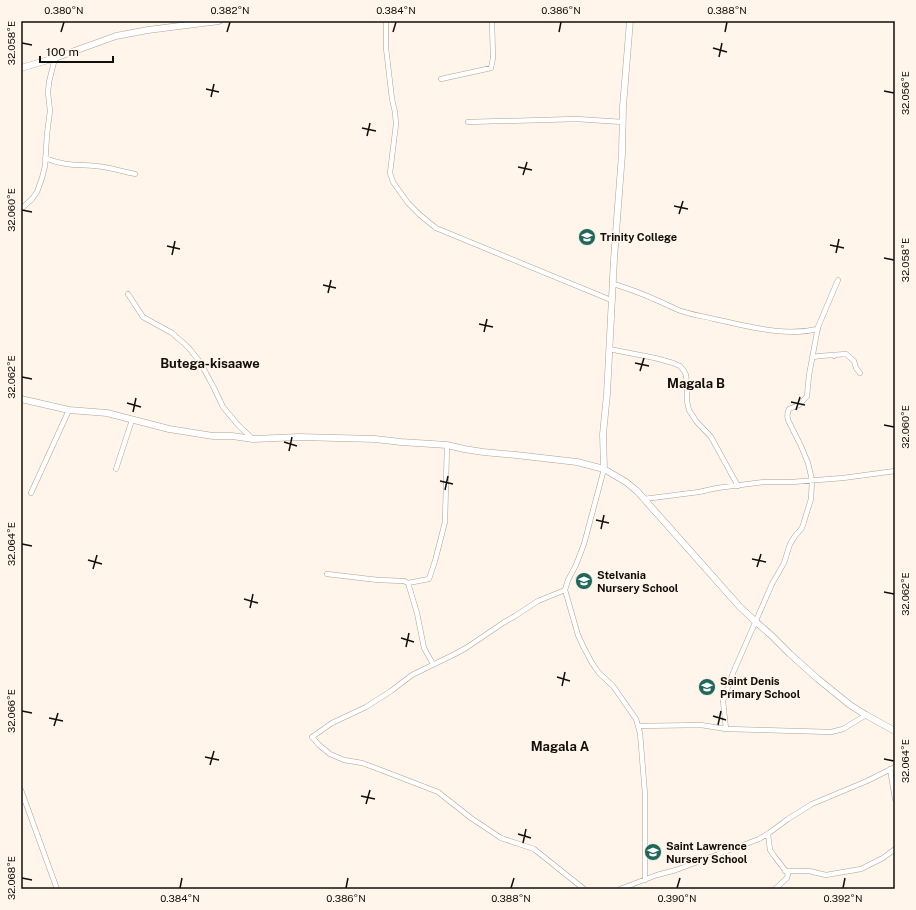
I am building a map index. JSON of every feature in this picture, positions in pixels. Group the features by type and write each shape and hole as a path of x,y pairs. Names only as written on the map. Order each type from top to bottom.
{"street":[{"path":"21,68 55,58 116,36 215,21"},
{"path":"386,21 386,48 396,124 390,173 393,182 408,203 436,228 612,300"},
{"path":"441,79 491,68 493,58 492,21"},
{"path":"630,21 614,259 610,349 603,434 604,469 584,544 565,590 583,646 592,663 613,686 636,719 640,733 645,794 645,880"},
{"path":"21,209 32,199 40,187 45,166 50,111 48,92 55,58"},
{"path":"468,122 576,119 623,122"},
{"path":"45,158 56,163 104,167 135,174"},
{"path":"726,729 723,701 733,673 772,584 784,563 790,544 804,524 811,500 812,480 806,458 787,416 789,409 799,405 807,396 809,375 818,329 838,280"},
{"path":"613,284 630,288 679,310 753,328 777,332 810,331 818,329"},
{"path":"128,294 143,317 172,333 188,347 200,362 223,407 235,422 253,439"},
{"path":"610,349 628,352 680,366 686,375 687,401 689,410 696,421 711,437 738,486"},
{"path":"812,357 846,354 854,361 856,368 860,373"},
{"path":"21,399 69,410 107,413 169,429 213,436 232,436 253,439 299,437 375,439 447,445 483,452 516,454 577,462 604,469 626,482 637,491 740,607 790,654 850,705 895,731"},
{"path":"31,493 69,410"},
{"path":"116,469 132,420"},
{"path":"327,574 408,583 429,579 445,522 447,445"},
{"path":"644,499 764,482 812,480 895,471"},
{"path":"408,583 417,613 424,648 434,664"},
{"path":"565,590 538,601 466,648 412,675 366,707 332,723 312,737 330,754 344,760 362,763 438,792 446,797 455,806 501,838 534,849 584,889"},
{"path":"638,726 701,725 726,729 831,732 843,730 866,715"},
{"path":"620,889 759,839 812,804 893,768 895,799"},
{"path":"21,793 57,889"},
{"path":"768,834 770,850 788,874 787,878 775,889"},
{"path":"785,871 809,871 826,875 861,869 883,858 895,849"}],"place":[{"name":"Trinity College","path":"587,237"},
{"name":"Stelvania Nursery School","path":"584,581"},
{"name":"Saint Denis Primary School","path":"707,687"},
{"name":"Saint Lawrence Nursery School","path":"653,852"}],"district":[{"name":"Butega-kisaawe","path":"210,363"},
{"name":"Magala B","path":"696,383"},
{"name":"Magala A","path":"560,746"}]}
